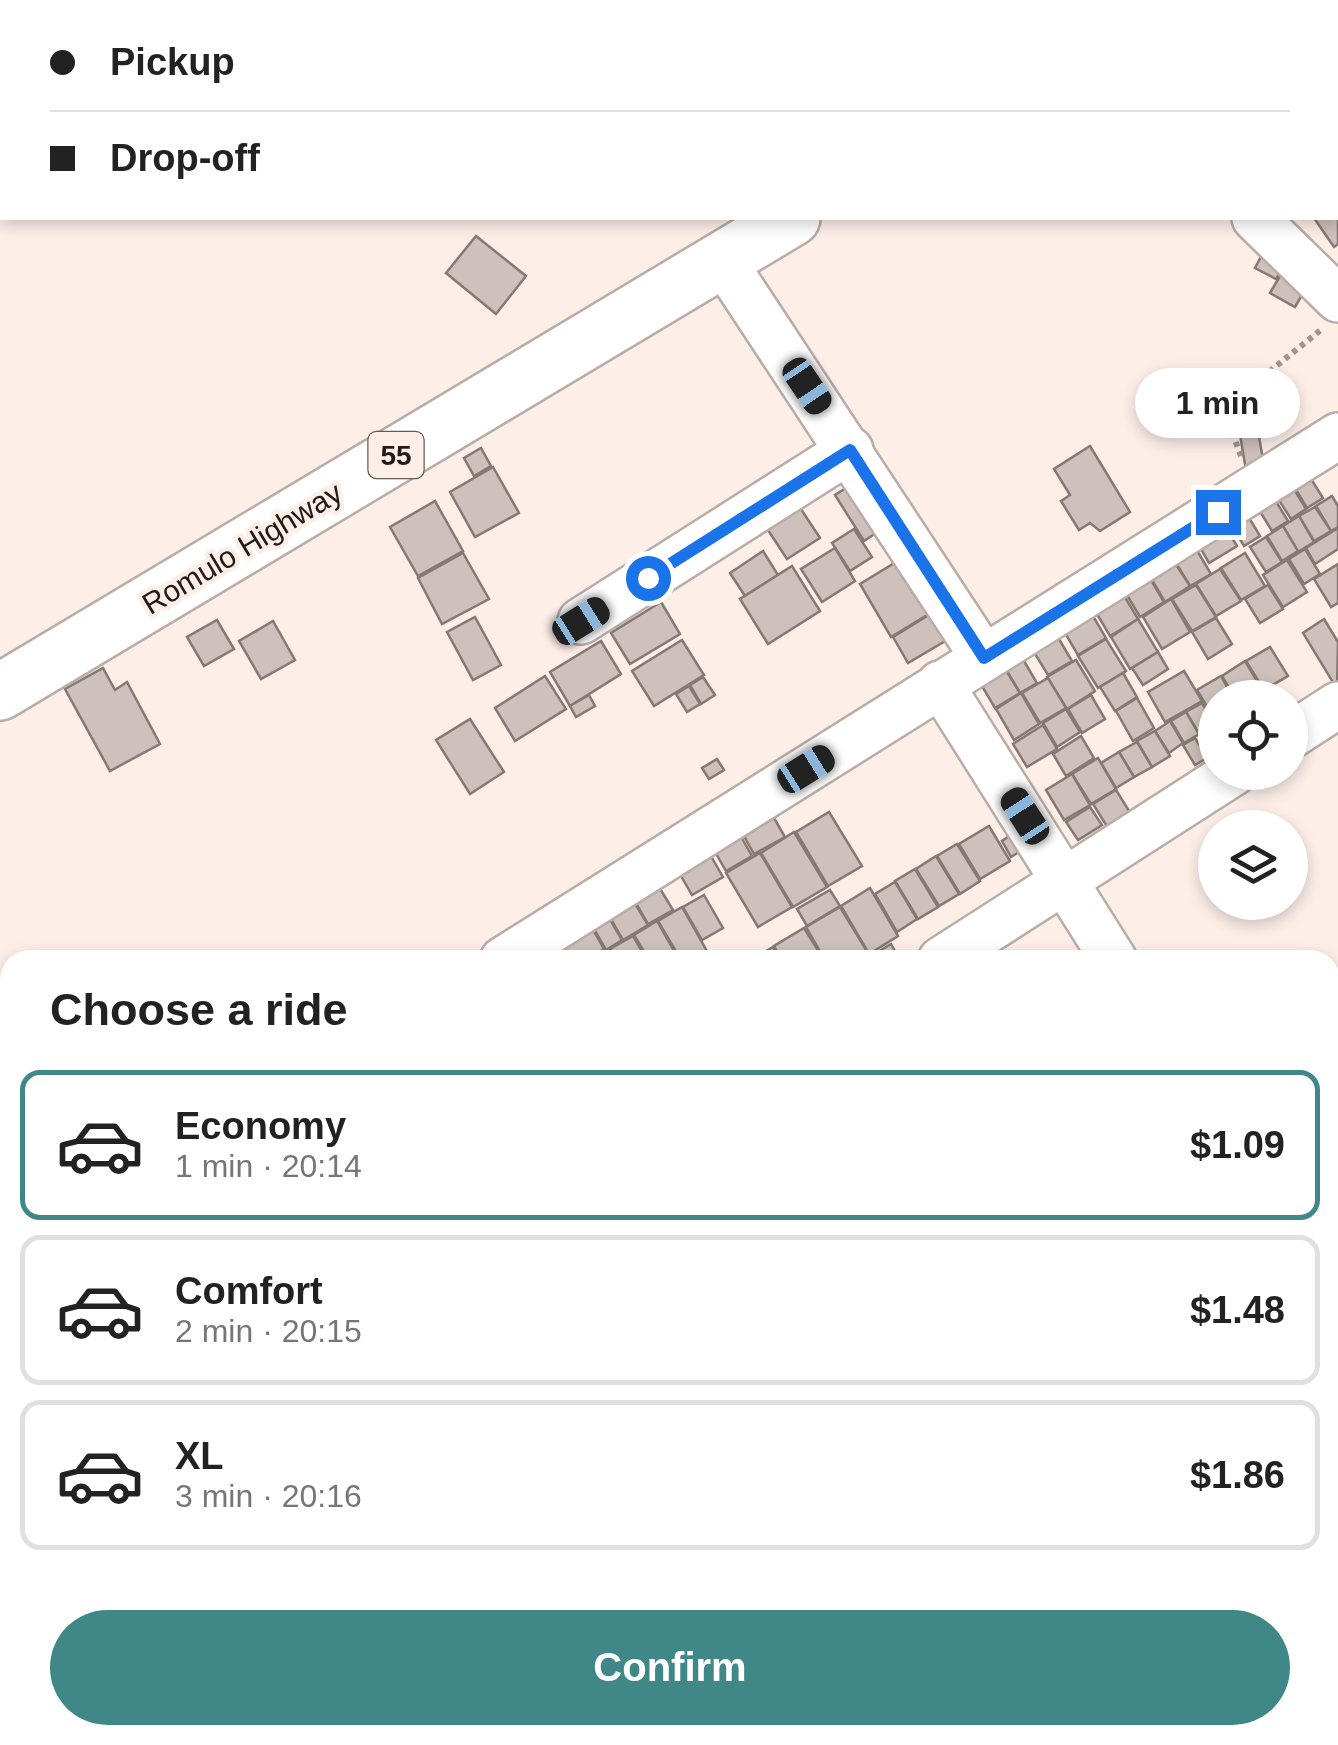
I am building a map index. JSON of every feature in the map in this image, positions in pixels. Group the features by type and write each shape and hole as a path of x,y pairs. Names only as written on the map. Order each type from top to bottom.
{"highway":[{"name":"Romulo Highway","path":"0,692 788,220"}],"street":[{"path":"1257,220 1331,313"},
{"path":"722,258 984,658"},
{"path":"519,950 1338,436"},
{"path":"581,621 850,450"},
{"path":"940,684 1108,950"},
{"path":"1308,724 1338,705"},
{"path":"957,950 1207,790"}],"path":[{"path":"1252,491 1223,409 1331,313"}],"building":[{"path":"1315,220 1338,220 1338,244 1334,247"},
{"path":"476,236 526,276 496,314 446,273"},
{"path":"1263,253 1284,265 1276,279 1255,268"},
{"path":"1284,269 1309,283 1295,307 1270,293"},
{"path":"1258,431 1264,465 1246,470 1240,435"},
{"path":"1090,446 1130,512 1100,531 1090,523 1079,530 1061,501 1070,495 1054,469"},
{"path":"481,448 491,466 474,476 464,458"},
{"path":"493,467 519,513 475,537 450,492"},
{"path":"1308,474 1323,498 1307,508 1292,483"},
{"path":"859,480 888,525 864,541 835,495"},
{"path":"1291,484 1306,509 1291,519 1275,494"},
{"path":"1272,495 1288,521 1272,531 1256,505"},
{"path":"1332,496 1338,506 1338,527 1331,531 1316,506"},
{"path":"435,501 463,551 418,576 390,527"},
{"path":"799,506 820,538 787,559 766,527"},
{"path":"1315,507 1331,531 1314,541 1299,516"},
{"path":"1245,511 1260,536 1244,546 1229,521"},
{"path":"1299,516 1314,542 1298,552 1283,526"},
{"path":"1223,523 1237,546 1209,563 1196,540"},
{"path":"1283,526 1298,551 1282,561 1267,536"},
{"path":"1338,528 1338,549 1315,564 1306,548"},
{"path":"854,529 872,557 850,571 832,543"},
{"path":"1266,537 1282,562 1266,572 1250,547"},
{"path":"1195,547 1211,574 1190,586 1174,560"},
{"path":"835,548 855,581 822,602 801,569"},
{"path":"1305,549 1320,574 1304,584 1289,559"},
{"path":"763,551 778,575 745,596 730,573"},
{"path":"463,553 489,599 442,624 418,578"},
{"path":"1245,553 1265,586 1241,600 1221,568"},
{"path":"906,556 937,609 891,637 860,584"},
{"path":"1173,560 1190,586 1165,602 1149,575"},
{"path":"1287,560 1307,592 1283,607 1263,575"},
{"path":"1338,564 1338,603 1331,607 1314,579"},
{"path":"792,566 820,611 768,644 740,599"},
{"path":"1220,569 1241,601 1216,616 1196,584"},
{"path":"1148,575 1164,602 1140,617 1124,590"},
{"path":"1196,585 1216,617 1192,631 1172,599"},
{"path":"1268,585 1283,609 1260,623 1245,599"},
{"path":"1119,587 1138,619 1110,636 1091,604"},
{"path":"1171,599 1190,632 1162,649 1143,617"},
{"path":"661,602 680,634 630,664 611,633"},
{"path":"1087,606 1106,638 1078,655 1059,623"},
{"path":"937,610 952,637 908,663 893,637"},
{"path":"475,617 501,665 473,680 447,632"},
{"path":"1216,618 1232,644 1208,659 1192,632"},
{"path":"1138,619 1158,652 1130,669 1111,637"},
{"path":"1324,619 1338,642 1337,689 1303,633"},
{"path":"217,620 234,649 204,666 187,637"},
{"path":"273,621 295,660 261,679 239,641"},
{"path":"1056,634 1072,661 1048,675 1032,649"},
{"path":"1106,639 1126,671 1098,688 1078,656"},
{"path":"682,640 704,675 654,706 632,671"},
{"path":"601,641 621,674 570,706 550,672"},
{"path":"1270,647 1288,676 1281,680 1258,680 1246,661"},
{"path":"1158,652 1168,669 1143,685 1132,668"},
{"path":"1021,656 1037,683 1020,693 1004,666"},
{"path":"1076,660 1095,691 1067,709 1047,677"},
{"path":"1245,661 1256,680 1224,680 1222,676"},
{"path":"1004,667 1020,693 995,708 979,681"},
{"path":"103,668 115,690 127,682 160,744 110,771 65,689"},
{"path":"1184,671 1198,694 1198,703 1165,722 1148,692"},
{"path":"1123,673 1137,697 1115,711 1100,687"},
{"path":"545,676 566,709 515,741 495,708"},
{"path":"703,677 715,695 701,704 690,685"},
{"path":"1048,678 1066,708 1040,723 1022,693"},
{"path":"689,686 700,704 687,712 676,694"},
{"path":"1021,693 1039,724 1014,740 996,709"},
{"path":"589,695 595,706 576,717 570,706"},
{"path":"1091,695 1105,719 1082,733 1068,709"},
{"path":"1137,698 1154,728 1133,741 1116,711"},
{"path":"1198,705 1198,732 1186,712"},
{"path":"1066,709 1080,732 1057,747 1043,723"},
{"path":"1186,712 1198,735 1184,743 1171,721"},
{"path":"470,719 504,772 470,794 436,740"},
{"path":"1170,721 1183,743 1169,753 1155,731"},
{"path":"1043,725 1057,749 1027,767 1013,744"},
{"path":"1155,731 1170,756 1152,767 1137,741"},
{"path":"1081,736 1094,758 1066,776 1053,754"},
{"path":"1195,738 1198,763 1195,765 1183,745"},
{"path":"1137,742 1152,767 1134,777 1119,752"},
{"path":"1119,752 1134,777 1116,788 1101,763"},
{"path":"1098,758 1116,789 1091,804 1072,774"},
{"path":"717,759 724,770 709,779 702,768"},
{"path":"1072,774 1090,805 1064,820 1046,790"},
{"path":"1116,790 1131,814 1108,828 1093,804"},
{"path":"1090,807 1102,825 1078,840 1066,822"},
{"path":"829,812 862,866 828,886 796,832"},
{"path":"774,818 785,837 754,854 744,836"},
{"path":"989,826 1010,861 980,879 959,844"},
{"path":"1017,831 1027,847 1011,857 1002,841"},
{"path":"794,832 827,887 793,907 761,853"},
{"path":"740,835 752,856 726,871 714,850"},
{"path":"957,844 980,881 960,894 937,856"},
{"path":"708,851 723,877 692,895 677,869"},
{"path":"760,853 792,907 758,927 726,873"},
{"path":"936,856 959,894 939,906 916,869"},
{"path":"915,869 938,907 918,919 895,881"},
{"path":"656,882 673,910 648,924 632,896"},
{"path":"895,882 917,919 897,932 875,894"},
{"path":"870,888 898,936 875,950 867,950 841,906"},
{"path":"830,890 840,906 807,926 797,909"},
{"path":"704,895 723,928 702,940 683,907"},
{"path":"631,897 648,925 623,940 607,912"},
{"path":"682,907 706,950 675,950 658,921"},
{"path":"840,907 866,950 819,950 806,927"},
{"path":"608,916 622,940 606,950 592,925"},
{"path":"657,921 673,950 643,950 634,935"},
{"path":"589,923 604,949 563,950 558,942"},
{"path":"804,928 818,950 776,950 774,946"},
{"path":"633,936 641,950 611,950"}],"route":[{"path":"648,578 850,450 984,658 1218,512"}]}
